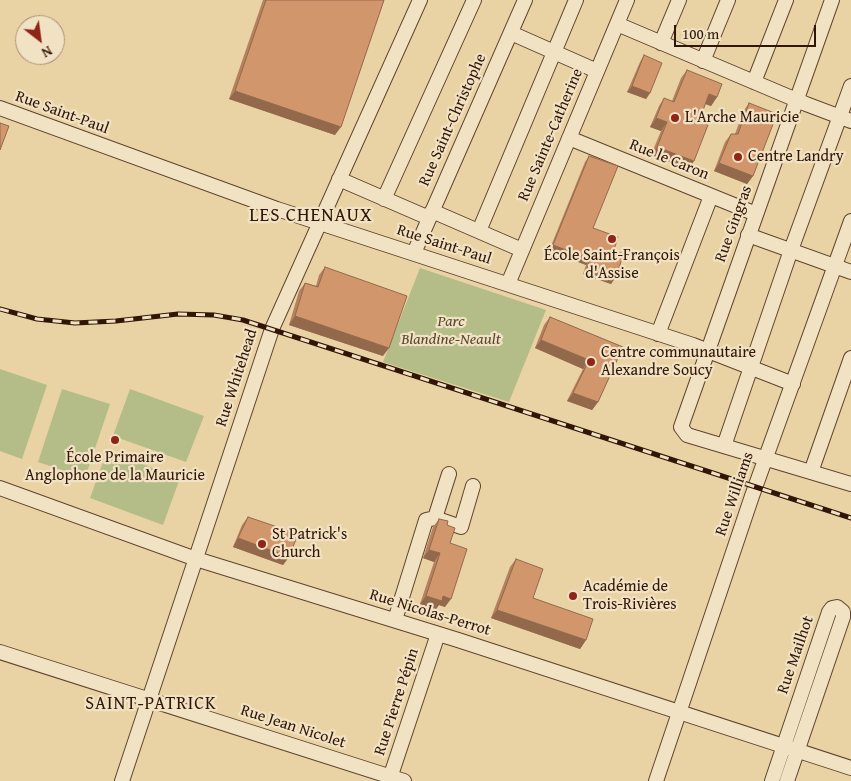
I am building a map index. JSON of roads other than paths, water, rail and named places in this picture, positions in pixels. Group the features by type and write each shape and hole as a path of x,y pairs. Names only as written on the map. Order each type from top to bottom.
{"street":[{"name":"Rue Whitehead","path":"122,781 272,329 420,0"},
{"path":"384,199 474,0"},
{"name":"Rue Saint-Christophe","path":"414,253 525,0"},
{"path":"479,231 576,0"},
{"name":"Rue Sainte-Catherine","path":"508,284 627,0"},
{"path":"661,43 679,0"},
{"path":"703,61 728,0"},
{"path":"754,82 786,0"},
{"name":"Rue Gingras","path":"724,446 687,435 683,431 682,425 832,0"},
{"path":"617,24 796,100 846,119"},
{"path":"510,33 597,71"},
{"path":"851,86 846,119 791,250 724,446 851,484"},
{"name":"Rue Saint-Paul","path":"0,108 319,224 414,253 658,334 793,384"},
{"name":"Rue le Caron","path":"569,138 756,214"},
{"path":"339,178 384,199 479,231 522,250"},
{"path":"658,334 711,196"},
{"name":"Rue Williams","path":"656,781 766,458 851,221"},
{"path":"748,235 851,272"},
{"path":"810,472 851,358"},
{"path":"435,518 448,474"},
{"path":"395,620 426,520 435,518 460,527 473,486"},
{"name":"Rue Nicolas-Perrot","path":"0,488 196,559 395,620 851,768"},
{"name":"Rue Mailhot","path":"772,781 829,612 832,608 837,607 843,612 843,617 788,781"},
{"name":"Rue Pierre Pépin","path":"395,780 438,634"},
{"name":"Rue Jean Nicolet","path":"0,652 395,780"}],"railway":[{"path":"0,309 37,319 75,323 116,321 178,314 214,315 243,320 851,518"}],"place":[{"name":"L'Arche Mauricie","path":"675,118"},
{"name":"Centre Landry","path":"738,157"},
{"name":"École Saint-François d'Assise","path":"612,239"},
{"name":"Centre communautaire Alexandre Soucy","path":"591,362"},
{"name":"École Primaire Anglophone de la Mauricie","path":"115,440"},
{"name":"St Patrick's Church","path":"262,544"},
{"name":"Académie de Trois-Rivières","path":"573,596"}],"district":[{"name":"LES CHENAUX","path":"311,216"},
{"name":"SAINT-PATRICK","path":"151,704"}],"park label":[{"name":"Parc Blandine-Neault","path":"451,331"}]}
